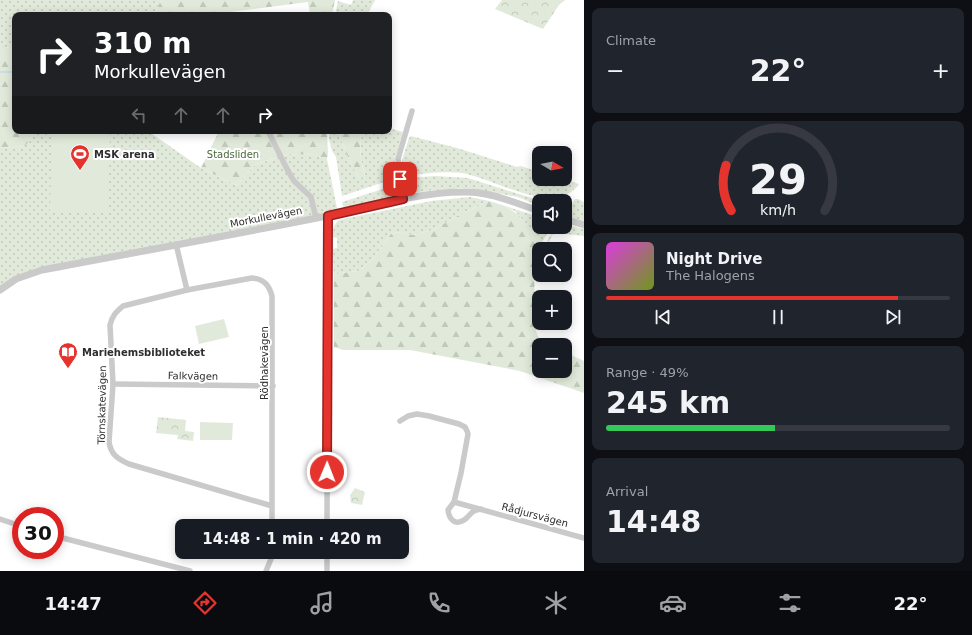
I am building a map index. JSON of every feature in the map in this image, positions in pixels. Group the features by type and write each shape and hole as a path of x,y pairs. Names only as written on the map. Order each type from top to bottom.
{"street":[{"path":"403,199 398,159 412,111"},
{"path":"269,134 288,172 294,181 311,197 316,218"},
{"name":"Morkullevägen","path":"0,290 16,279 36,271 328,216 403,199 445,192 465,192 500,198 532,209"},
{"path":"327,519 328,216"},
{"path":"572,221 584,225"},
{"path":"176,244 187,290"},
{"name":"Rödhakevägen","path":"187,290 252,278 260,279 266,282 270,288 272,296 272,519"},
{"name":"Törnskatevägen","path":"187,290 123,306 112,318 110,325 113,384 109,442 110,449 114,456 129,464 272,506"},
{"name":"Falkvägen","path":"113,384 272,386"},
{"path":"400,421 408,416 417,414 459,424 465,427 468,434 454,502 448,510 449,517 454,521 460,522 474,511 481,509"},
{"name":"Rådjursvägen","path":"454,502 584,538"},
{"path":"0,519 12,523"},
{"path":"64,538 190,571"},
{"path":"266,571 271,559"},
{"path":"327,559 327,571"}],"green space":[{"path":"0,0 161,0 155,12 12,12 12,48 0,46"},
{"path":"161,0 335,0 333,12 310,12 308,2 230,12 155,12"},
{"path":"353,0 375,0 369,12 336,12 338,1 351,5"},
{"path":"502,0 565,0 559,5 543,29 495,9"},
{"path":"0,46 12,48 12,134 35,134 25,146 0,148"},
{"path":"392,129 403,132 395,159 395,176 393,179 342,196 336,157 332,151 329,134 339,134 347,155 359,179 365,175 361,160 360,142 362,134 392,134"},
{"path":"35,134 152,134 201,168 236,185 256,164 290,154 315,155 327,159 338,213 42,270 0,290 0,148 25,146"},
{"name":"MSK arena","path":"52,134 110,134 108,212 50,211"},
{"name":"Stadsliden","path":"218,134 327,134 327,159 315,155 290,154 256,164 236,185 201,168"},
{"path":"339,134 362,134 360,142 361,160 365,176 359,179 347,155"},
{"path":"411,136 457,148 517,167 521,166 532,170 532,186 572,186 572,182 579,184 569,193 566,194 532,195 462,173 455,172 403,176 402,160"},
{"path":"435,176 468,178 532,198 532,203 518,197 468,188 414,193 408,192 405,186 405,181 409,178"},
{"path":"389,187 394,189 397,194 393,199 344,209 342,202"},
{"path":"470,197 489,201 459,215 433,230 413,235 397,232 391,234 371,261 358,271 334,275 333,249 337,248 337,238 333,237 333,232 334,226 339,220 431,201"},
{"path":"575,199 584,202 584,221 572,218 572,204"},
{"path":"489,201 506,207 518,215 532,230 532,234 535,234 539,239 539,242 532,242 532,282 534,282 535,290 532,290 532,330 536,330 539,338 532,338 532,375 520,371 410,350 343,350 334,347 334,275 358,271 371,261 391,234 397,232 413,235 433,230 459,215"},
{"path":"499,204 532,215 532,231 515,211"},
{"path":"572,226 584,229 584,236 565,234 572,234"},
{"path":"535,234 547,234 542,242 538,242 539,239"},
{"path":"552,234 554,234 549,242 547,241"},
{"path":"224,319 229,337 199,344 195,326"},
{"path":"572,355 584,361 584,393 540,378 572,378"},
{"path":"158,417 186,420 185,431 194,432 193,441 177,439 178,435 156,433"},
{"path":"200,422 233,423 232,440 200,440"},
{"path":"355,488 365,492 362,505 351,503 350,495"}],"waterway":[{"path":"0,72 12,72"}],"place":[{"name":"MSK arena","path":"80,171"},
{"name":"Mariehemsbiblioteket","path":"68,369"}],"route":[{"path":"327,472 328,216 403,199 400,179"}]}
